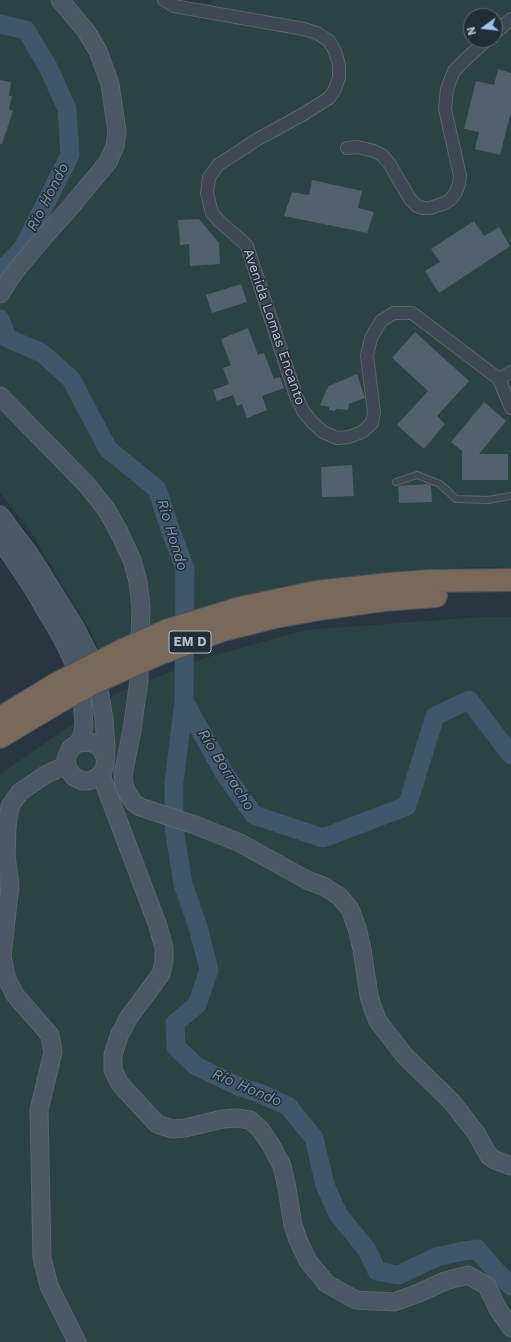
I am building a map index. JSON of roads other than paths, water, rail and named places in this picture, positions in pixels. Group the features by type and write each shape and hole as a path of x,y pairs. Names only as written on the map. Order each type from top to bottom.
{"highway":[{"name":"EM D","path":"321,600 409,582 511,580"},
{"name":"EM D","path":"0,737 59,692 116,653 168,630 240,608 321,600 384,600 427,596 511,595"},
{"name":"EM D","path":"0,718 59,692"}],"main road":[{"path":"0,293 13,274 108,162 115,146 117,130 110,84 98,51 86,31 60,0"},
{"path":"0,396 86,484 106,509 132,560 138,581 141,608 139,680 132,730 123,775 124,785 127,792 134,802 140,807 194,825 240,843 307,880 323,886 339,896 350,909 357,928 362,949 369,996 378,1021 404,1055 452,1102 476,1132 489,1156 511,1166"},
{"path":"0,515 30,555 49,584 76,629 95,666 104,719 106,748 105,766 100,775 92,780 83,781 70,774 66,765 66,760 71,748 78,743 90,742 97,744 105,757"},
{"path":"0,539 32,587 62,638 74,663 81,682 84,727 78,743"},
{"path":"66,765 45,775 20,792 10,806 7,827 6,856 10,884 2,956 6,977 14,994 50,1035 53,1052 39,1110 42,1258 49,1286 77,1342"},
{"path":"100,775 158,926 164,948 164,961 161,974 129,1017 119,1036 113,1055 113,1070 120,1084 157,1124 172,1129 185,1128 223,1119 236,1118 250,1120 260,1129 271,1144 282,1166 293,1225 298,1240 308,1261 327,1284 356,1300 394,1302 445,1281 468,1275 487,1286 498,1309 511,1328"}],"street":[{"name":"Avenida Lomas Encanto","path":"164,0 174,6 304,28 317,33 329,41 335,51 339,65 339,78 334,92 329,98 218,165 209,178 207,193 212,213 247,246 296,396 303,411 312,422 322,432 336,438 349,437 362,432 372,423 374,412 367,356 371,338 381,320 394,313 412,313 499,379"},
{"path":"503,26 511,19"},
{"path":"347,148 358,147 374,151 382,156 389,163 410,199 418,206 430,208 445,203 451,199 456,192 460,176 445,109 447,89 454,71 478,48"},
{"path":"511,372 499,379 511,408"}],"lane":[{"path":"396,482 417,475 440,484 456,499 488,500 511,496"}],"waterway":[{"name":"Rio Hondo","path":"0,24 26,30 48,67 67,109 70,155 23,248 0,272"},
{"name":"Rio Hondo","path":"0,319 7,338 42,353 71,379 108,449 157,489 185,568 184,701 174,782 174,809"},
{"name":"Río Borracho","path":"184,701 224,773 254,815 323,838 407,806 435,716 469,700 511,755"},
{"name":"Río Hondo","path":"174,828 183,884 198,927 209,970 197,1005 175,1023 176,1047 196,1066 240,1087 259,1093 288,1106 314,1138 325,1185 338,1214 367,1250 377,1271 398,1275 437,1257 477,1249 511,1286"}]}
